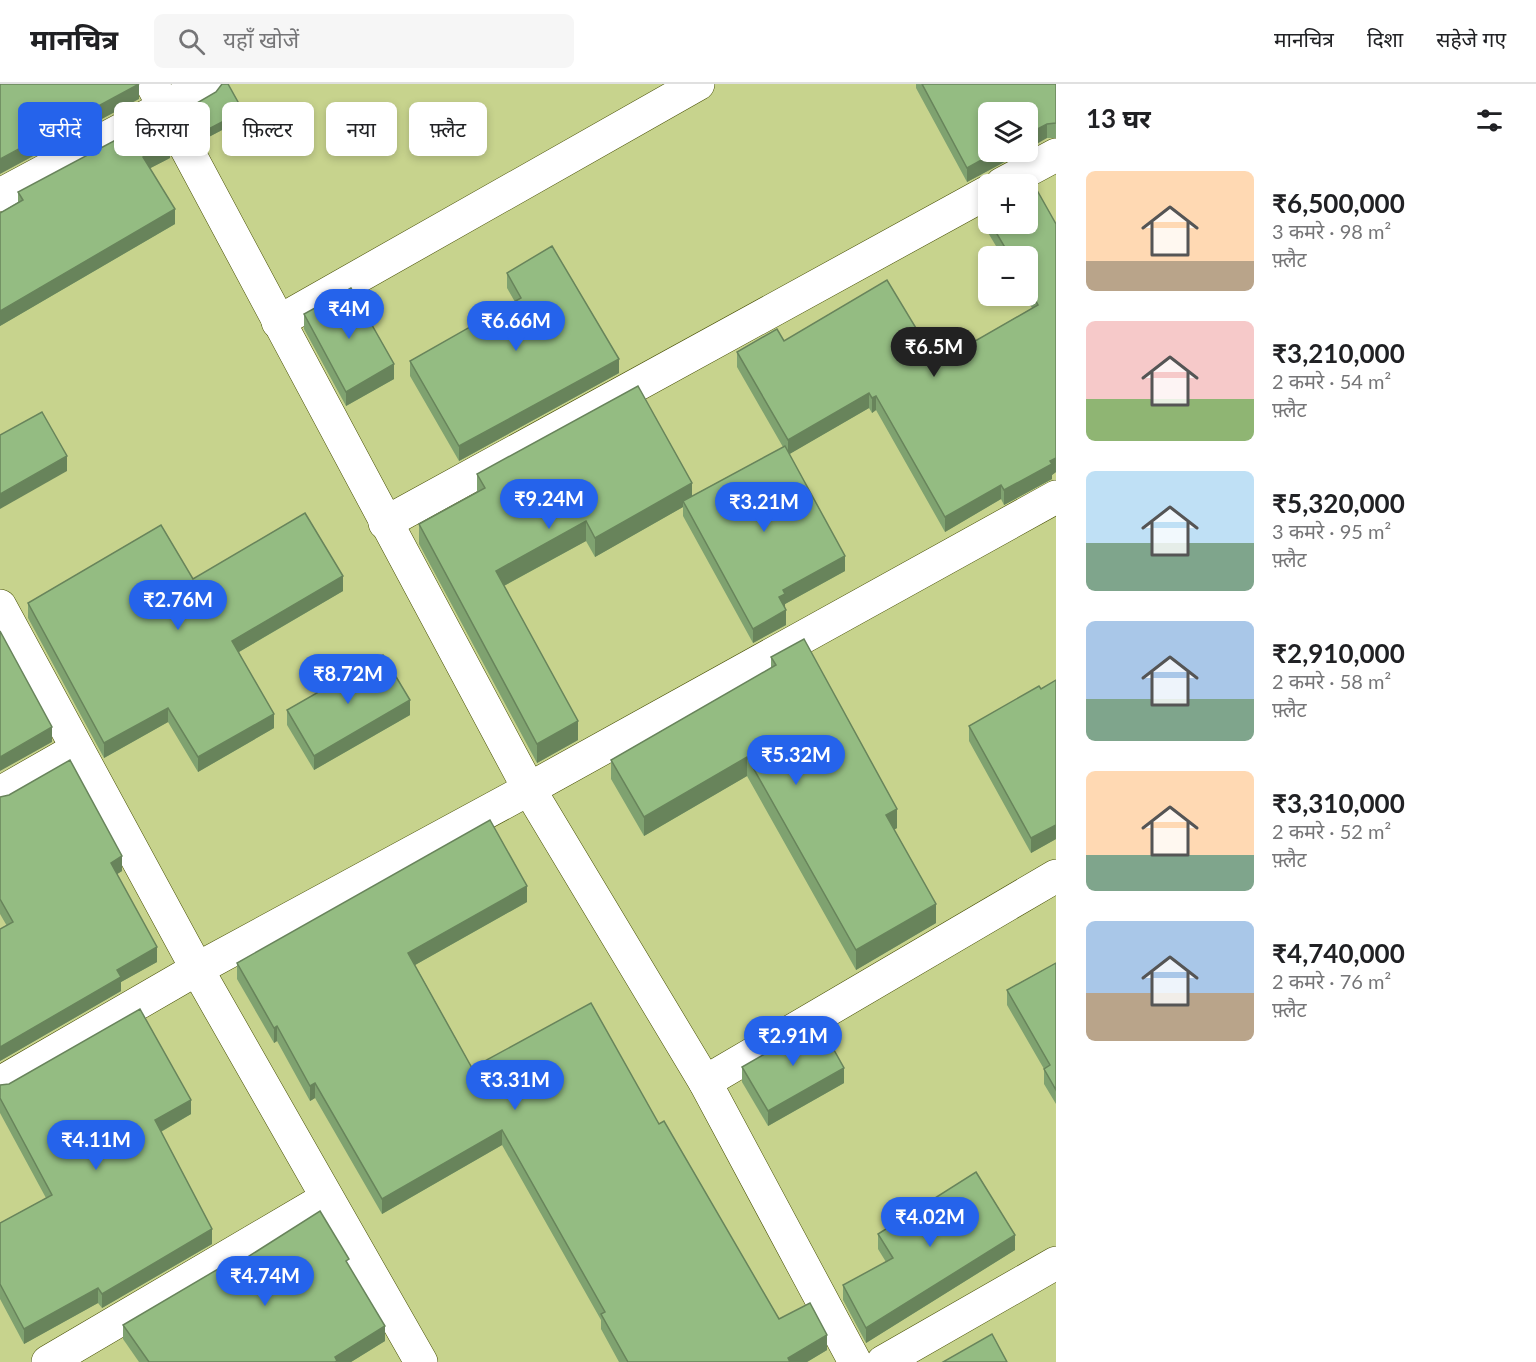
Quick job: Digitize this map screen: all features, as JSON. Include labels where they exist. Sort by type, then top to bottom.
[{"type":"street","points":[[0,195],[158,96],[207,84]]},
{"type":"street","points":[[278,322],[698,84]]},
{"type":"street","points":[[158,96],[529,789],[705,1082],[855,1362]]},
{"type":"street","points":[[1021,174],[1056,155]]},
{"type":"street","points":[[385,523],[978,197]]},
{"type":"street","points":[[0,1083],[197,969],[529,789],[1056,497]]},
{"type":"street","points":[[0,606],[197,969],[418,1361]]},
{"type":"street","points":[[0,793],[77,749]]},
{"type":"street","points":[[705,1082],[1056,876]]},
{"type":"street","points":[[48,1362],[327,1198]]},
{"type":"street","points":[[883,1362],[1056,1263]]},
{"type":"building","points":[[0,84],[139,84],[102,104],[102,102],[18,102],[18,149],[0,159]]},
{"type":"building","points":[[222,84],[228,84],[238,102],[222,102],[222,122],[210,128],[210,102],[199,102],[216,92]]},
{"type":"building","points":[[922,84],[1056,84],[1056,123],[1038,129],[1038,102],[978,102],[978,162],[967,168]]},
{"type":"building","points":[[114,141],[114,156],[145,156],[143,157],[175,209],[0,311],[0,213],[23,200],[18,192],[86,156],[102,156],[102,147]]},
{"type":"building","points":[[1038,192],[1056,224],[1056,458],[1050,461],[1052,464],[1004,490],[1001,485],[945,517],[876,396],[872,398],[869,393],[788,440],[737,352],[777,329],[784,341],[887,280],[937,363],[1038,306],[1038,246],[1004,246],[997,234],[1038,234]]},
{"type":"building","points":[[552,246],[619,359],[459,446],[410,361],[521,298],[507,273]]},
{"type":"building","points":[[351,288],[394,364],[346,392],[304,314]]},
{"type":"building","points":[[638,386],[692,483],[595,538],[586,521],[496,571],[578,721],[537,744],[419,524],[485,488],[477,474]]},
{"type":"building","points":[[42,412],[67,456],[0,494],[0,435]]},
{"type":"building","points":[[785,446],[845,556],[783,590],[785,594],[779,597],[786,610],[753,629],[683,501]]},
{"type":"building","points":[[305,513],[343,576],[232,641],[274,714],[198,757],[168,708],[104,743],[28,603],[161,525],[193,579]]},
{"type":"building","points":[[0,631],[52,727],[0,757]]},
{"type":"building","points":[[804,639],[897,809],[886,815],[936,904],[856,950],[747,757],[644,817],[611,760],[776,665],[771,657]]},
{"type":"building","points":[[383,655],[410,700],[314,756],[287,710]]},
{"type":"building","points":[[1056,680],[1056,825],[1031,838],[969,726],[1039,686],[1041,689]]},
{"type":"building","points":[[70,760],[122,856],[111,863],[157,947],[117,970],[121,977],[0,1047],[0,929],[13,922],[0,899],[0,797],[9,795]]},
{"type":"building","points":[[490,820],[527,886],[408,953],[472,1068],[591,1003],[659,1124],[664,1121],[779,1319],[810,1303],[827,1335],[788,1358],[790,1362],[628,1362],[601,1314],[605,1312],[502,1130],[382,1199],[315,1083],[310,1086],[277,1026],[274,1028],[237,963]]},
{"type":"building","points":[[1056,963],[1056,1090],[1044,1069],[1050,1065],[1007,990]]},
{"type":"building","points":[[140,1009],[191,1100],[155,1120],[212,1229],[102,1294],[98,1288],[24,1329],[0,1284],[0,1223],[52,1195],[0,1098],[0,1085],[9,1084]]},
{"type":"building","points":[[819,1023],[844,1068],[768,1111],[742,1067]]},
{"type":"building","points":[[976,1172],[1015,1235],[866,1328],[843,1285],[893,1258],[878,1234]]},
{"type":"building","points":[[320,1211],[349,1259],[346,1261],[385,1326],[335,1357],[337,1361],[335,1362],[149,1362],[123,1325],[230,1262],[232,1267]]},
{"type":"building","points":[[992,1334],[1007,1362],[943,1362]]}]
